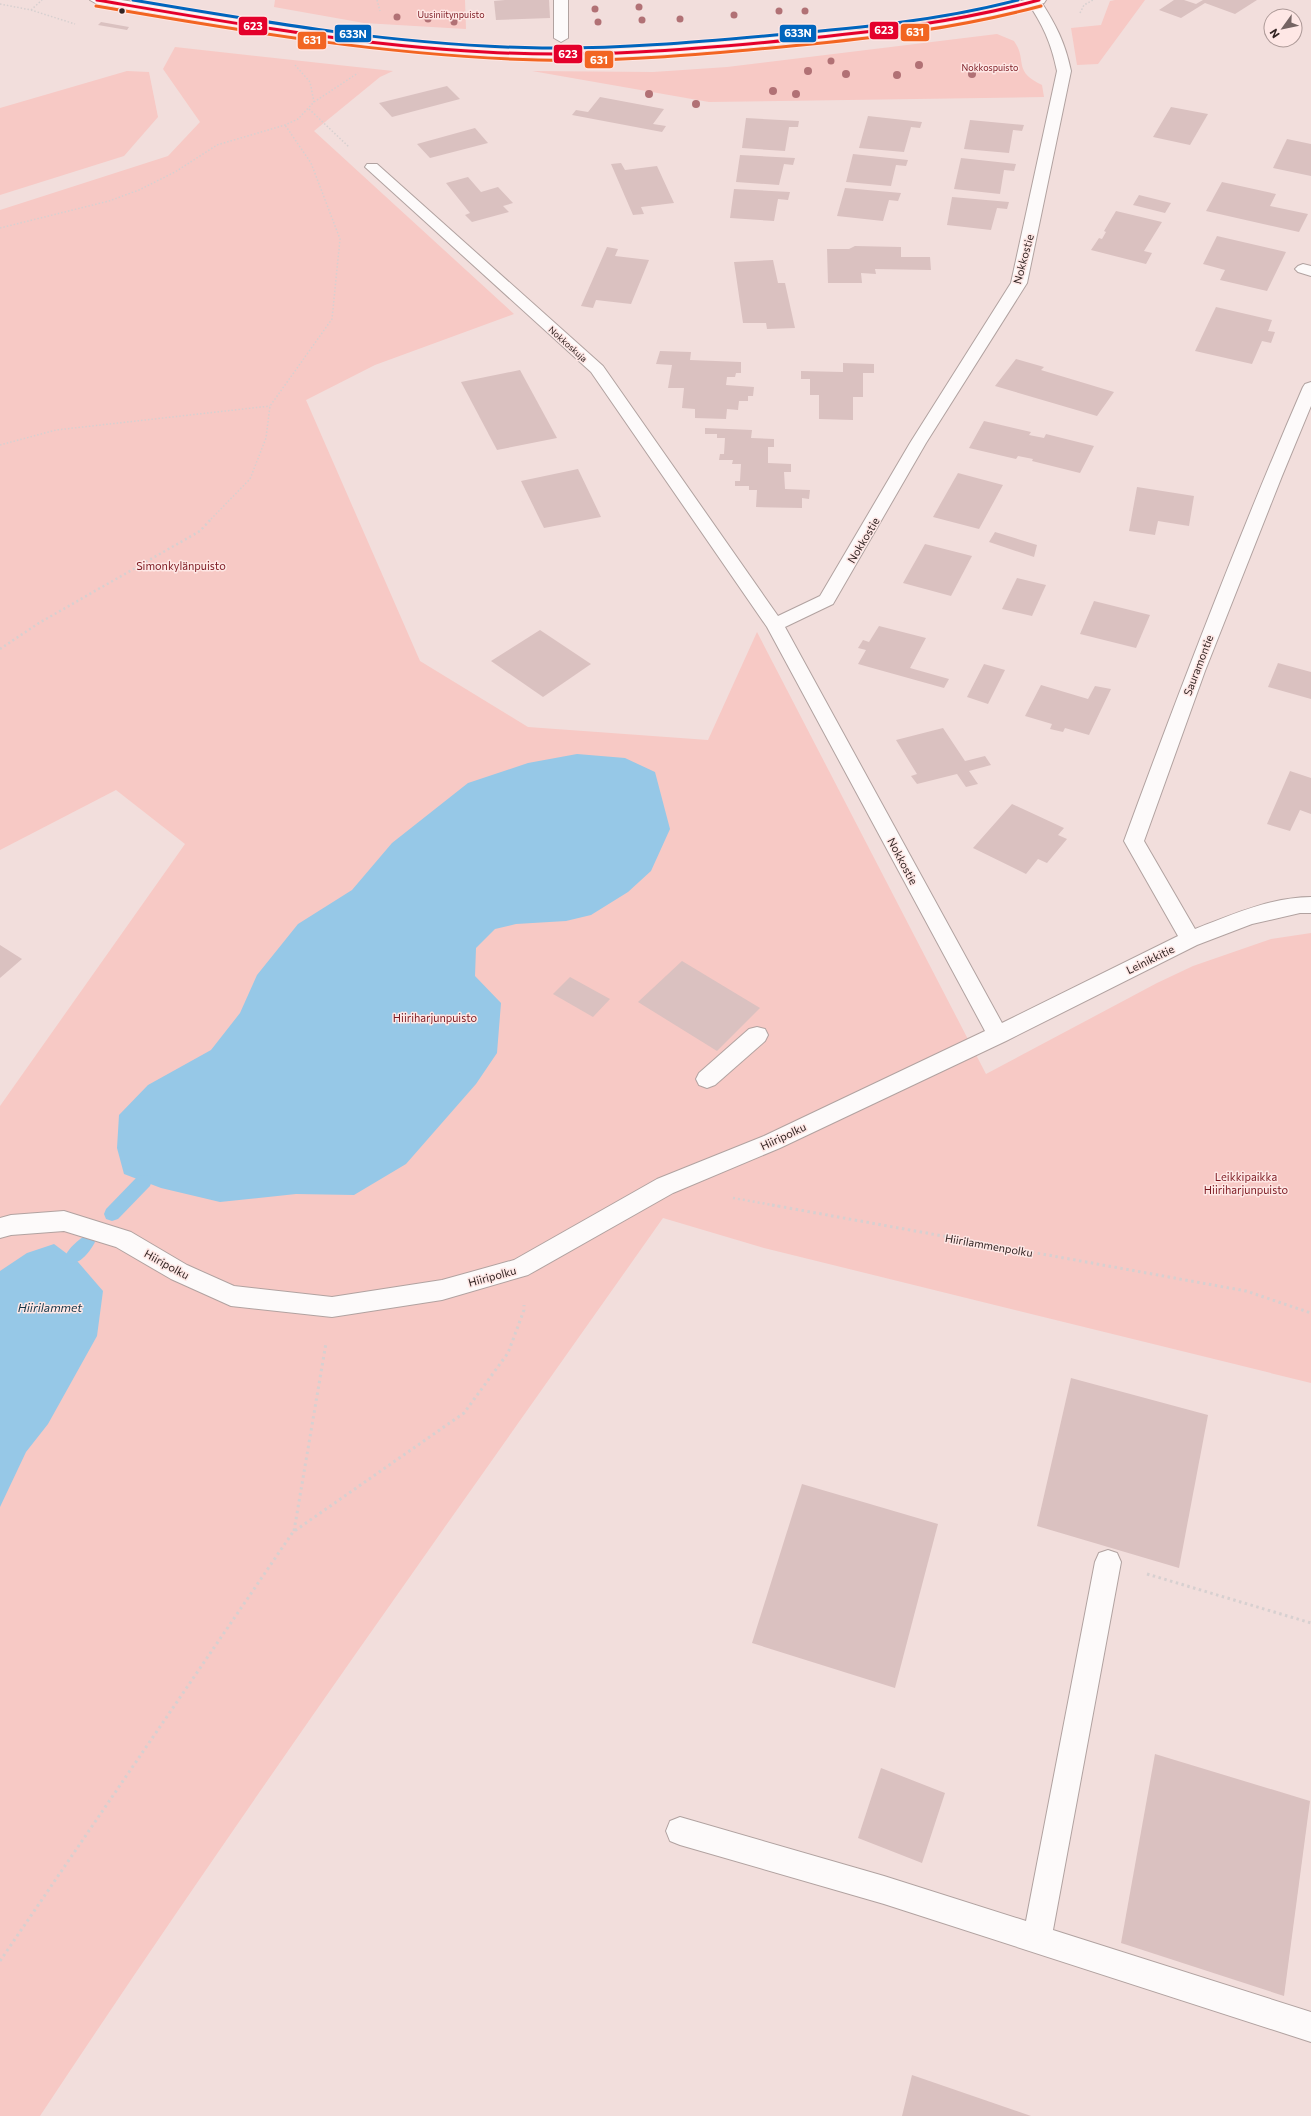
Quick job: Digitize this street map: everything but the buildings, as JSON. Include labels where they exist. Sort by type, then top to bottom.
[{"type":"street","points":[[98,0],[390,45],[507,53],[663,50],[921,27],[985,15],[1035,1]]},
{"type":"street","points":[[561,0],[562,38]]},
{"type":"street","name":"Nokkostie","points":[[998,1035],[775,625],[827,600],[918,444],[1019,282],[1064,71],[1059,47],[1050,25],[1035,1]]},
{"type":"street","name":"Nokkoskuja","points":[[372,168],[597,370],[775,625]]},
{"type":"street","name":"Sauramontie","points":[[1190,939],[1134,841],[1196,671],[1273,476],[1311,387]]},
{"type":"street","name":"Leinikkitie","points":[[998,1035],[1190,939],[1248,917],[1300,905],[1311,905]]},
{"type":"street","points":[[707,1079],[757,1035]]},
{"type":"street","name":"Hiiripolku","points":[[0,1228],[64,1220],[122,1238],[179,1272],[231,1296],[332,1307],[442,1290],[520,1268],[666,1186],[772,1142],[998,1035]]},
{"type":"street","points":[[1037,1939],[1108,1562]]},
{"type":"street","points":[[680,1831],[884,1890],[1311,2027]]},
{"type":"path","points":[[31,10],[42,0]]},
{"type":"path","points":[[294,64],[310,82],[314,102]]},
{"type":"path","points":[[0,228],[122,197],[175,172],[217,145],[285,125],[298,118],[309,109],[314,102],[362,70]]},
{"type":"path","points":[[309,109],[372,168]]},
{"type":"path","points":[[0,649],[39,623],[200,531],[250,479],[266,438],[270,406],[332,319],[340,239],[311,163],[285,125]]},
{"type":"path","points":[[0,445],[56,430],[270,406]]},
{"type":"path","name":"Hiirilammenpolku","points":[[728,1198],[1246,1291],[1311,1313]]},
{"type":"path","points":[[0,1961],[294,1532],[464,1413],[508,1353],[524,1310],[520,1268]]},
{"type":"path","points":[[294,1532],[332,1307]]},
{"type":"path","points":[[1108,1562],[1311,1623]]},
{"type":"green space","name":"Uusiniitynpuisto","points":[[275,0],[465,0],[466,29],[364,23],[274,7]]},
{"type":"green space","points":[[1145,0],[1098,64],[1077,65],[1071,28],[1101,25],[1110,1]]},
{"type":"green space","name":"Nokkospuisto","points":[[997,34],[1014,41],[1018,48],[1024,70],[1033,80],[1042,85],[1044,97],[709,102],[532,71],[653,72],[727,67]]},
{"type":"green space","name":"Hiiriharjunpuisto","points":[[175,47],[393,71],[380,77],[314,131],[514,314],[375,365],[306,400],[420,661],[528,727],[708,740],[757,632],[986,1074],[1157,983],[1193,966],[1271,939],[1311,933],[1311,1383],[764,1248],[663,1218],[270,1777],[40,2116],[0,2116],[0,1106],[185,844],[116,790],[0,850],[0,210],[168,156],[200,122],[163,69]]},
{"type":"green space","points":[[127,71],[149,72],[158,117],[124,156],[0,195],[0,108]]},
{"type":"water","points":[[577,754],[625,758],[655,772],[670,829],[651,871],[628,892],[591,915],[566,921],[516,924],[495,929],[476,948],[475,976],[501,1003],[497,1053],[476,1084],[406,1164],[354,1195],[296,1194],[220,1202],[161,1188],[124,1174],[117,1148],[119,1115],[148,1085],[211,1050],[240,1013],[257,975],[298,924],[352,890],[392,843],[468,783],[528,763]]},
{"type":"water","name":"Hiirilammet","points":[[54,1244],[78,1262],[103,1291],[97,1336],[48,1424],[26,1452],[0,1507],[0,1271],[27,1253]]},
{"type":"waterway","points":[[112,1214],[144,1181]]},
{"type":"waterway","points":[[72,1258],[87,1242]]},
{"type":"transit line","name":"623","points":[[97,0],[263,28],[374,43],[486,52],[542,54],[635,52],[822,37],[946,22],[1008,9],[1039,0]]},
{"type":"transit line","name":"633N","points":[[133,0],[286,25],[388,38],[439,43],[542,48],[667,44],[849,29],[934,18],[1018,0]]},
{"type":"transit line","name":"631","points":[[96,6],[261,33],[371,48],[482,58],[538,60],[633,59],[823,43],[947,28],[1009,15],[1041,6]]},
{"type":"park label","name":"Simonkylänpuisto","points":[[181,565]]},
{"type":"park label","name":"Leikkipaikka Hiiriharjunpuisto","points":[[1246,1182]]}]
